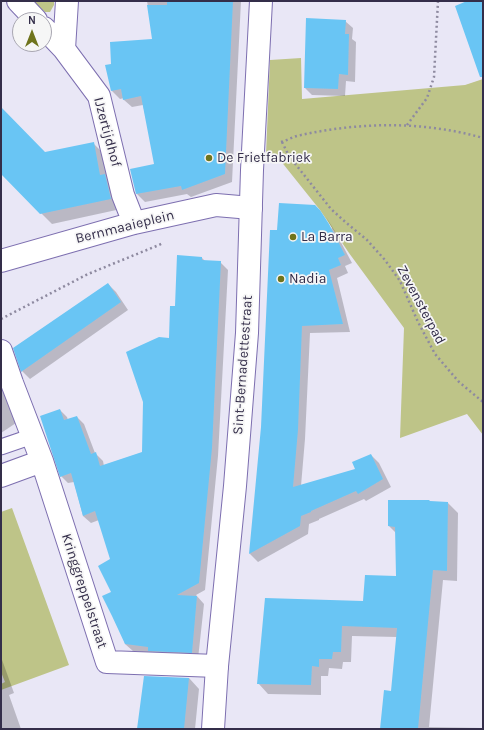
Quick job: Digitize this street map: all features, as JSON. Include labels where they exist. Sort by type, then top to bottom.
[{"type":"street","points":[[18,1],[28,12]]},
{"type":"street","points":[[64,49],[67,1]]},
{"type":"street","name":"Sint-Bernadettestraat","points":[[212,729],[247,333],[251,208],[261,1]]},
{"type":"street","name":"IJzertijdhof","points":[[52,36],[64,49],[99,96],[123,195],[134,223]]},
{"type":"street","name":"Bernmaaieplein","points":[[1,261],[134,223],[216,205],[251,208]]},
{"type":"street","name":"Kringgreppelstraat","points":[[1,351],[42,461],[107,662],[217,666]]},
{"type":"street","points":[[1,476],[42,461]]},
{"type":"lane","points":[[1,447],[33,436]]},
{"type":"path","points":[[407,125],[427,98],[434,77],[438,1]]},
{"type":"path","points":[[407,125],[457,131],[483,138]]},
{"type":"path","name":"Zevensterpad","points":[[407,125],[349,127],[299,135],[282,142],[289,156],[331,209],[367,240],[385,260],[400,281],[418,322],[435,354],[459,382],[483,402]]},
{"type":"path","points":[[1,319],[88,274],[159,246],[166,241]]},
{"type":"green space","points":[[32,1],[54,1],[54,5],[50,12],[45,12]]},
{"type":"green space","points":[[301,58],[302,99],[465,85],[483,79],[483,435],[467,414],[400,438],[404,328],[349,253],[320,210],[280,160],[266,154],[270,60]]},
{"type":"green space","points":[[12,508],[69,665],[1,690],[1,684],[5,682],[1,672],[1,512]]},
{"type":"building","points":[[167,1],[233,1],[225,174],[182,190],[181,186],[136,194],[130,169],[154,164],[141,96],[123,100],[121,89],[111,91],[105,65],[111,64],[110,42],[152,39],[147,5],[167,5]]},
{"type":"building","points":[[467,1],[483,1],[483,77],[480,77],[455,6]]},
{"type":"building","points":[[306,18],[346,20],[345,34],[349,34],[348,75],[339,74],[338,89],[304,88]]},
{"type":"building","points":[[1,107],[45,152],[94,142],[100,175],[105,174],[111,199],[40,214],[1,174]]},
{"type":"building","points":[[279,203],[315,205],[329,224],[345,255],[338,258],[341,265],[329,270],[343,324],[302,326],[298,430],[293,487],[355,469],[352,462],[371,454],[383,479],[358,494],[356,491],[301,516],[300,526],[249,554],[261,427],[270,230],[277,230]]},
{"type":"building","points":[[177,255],[202,257],[202,260],[221,261],[212,448],[199,583],[177,595],[197,596],[192,653],[148,651],[148,647],[125,644],[102,596],[111,592],[98,566],[110,559],[95,511],[83,516],[71,473],[60,477],[40,416],[60,409],[64,420],[77,416],[91,454],[96,452],[100,466],[142,452],[143,402],[126,352],[159,337],[169,338],[170,306],[175,306]]},
{"type":"building","points":[[108,283],[121,302],[21,372],[13,348]]},
{"type":"building","points":[[388,500],[429,500],[448,502],[447,571],[433,570],[418,729],[380,729],[384,690],[391,691],[397,628],[342,626],[341,652],[333,652],[332,659],[319,659],[319,667],[312,666],[311,685],[257,684],[265,598],[363,601],[365,575],[396,576],[395,527],[388,526]]},
{"type":"building","points":[[144,676],[189,678],[184,729],[137,729]]},
{"type":"place","name":"De Frietfabriek","points":[[209,158]]},
{"type":"place","name":"La Barra","points":[[293,237]]},
{"type":"place","name":"Nadia","points":[[281,279]]}]
